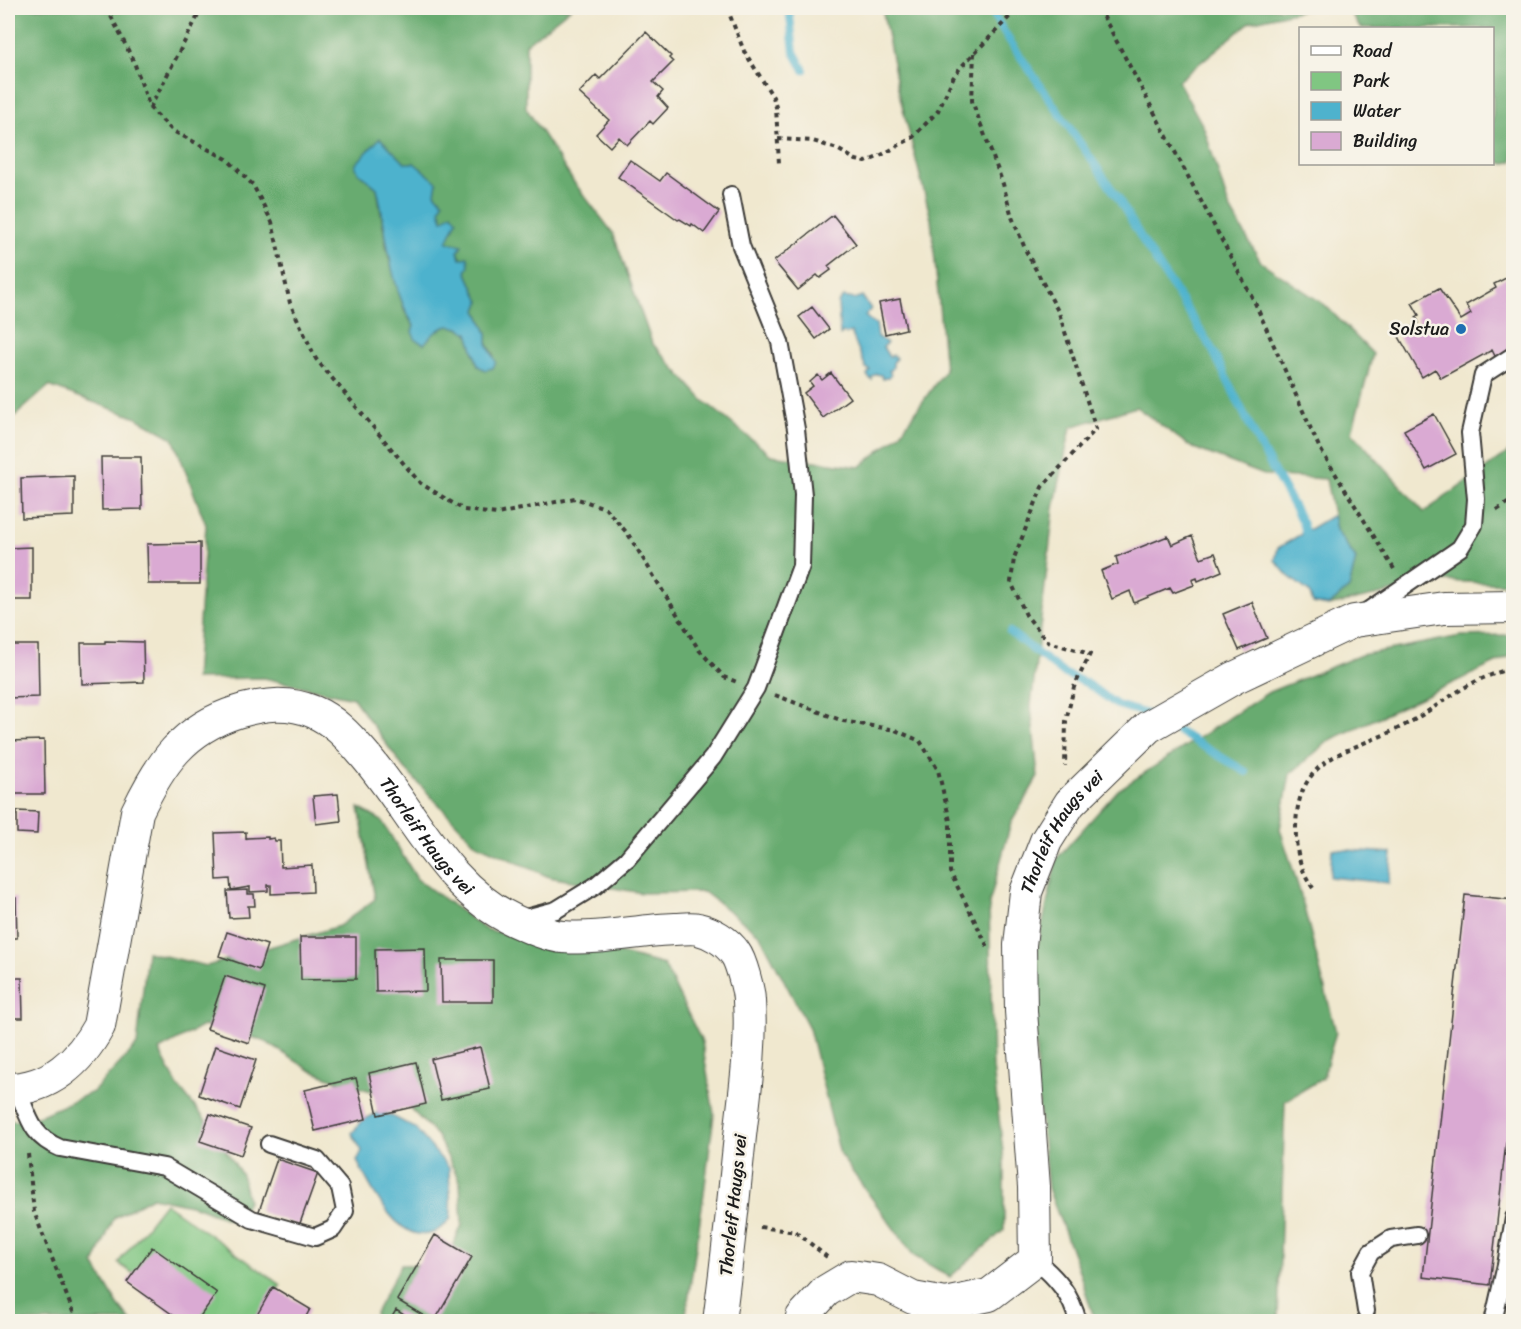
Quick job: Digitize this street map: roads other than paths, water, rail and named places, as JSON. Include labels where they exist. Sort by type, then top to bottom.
[{"type":"street","name":"Thorleif Haugs vei","points":[[1035,1260],[1034,1187],[1021,1011],[1020,945],[1026,892],[1046,841],[1070,803],[1148,727],[1234,678],[1354,621],[1444,608],[1514,607]]},
{"type":"street","name":"Thorleif Haugs vei","points":[[12,1089],[38,1084],[58,1074],[88,1045],[99,1026],[137,812],[151,784],[171,753],[194,733],[220,717],[251,708],[277,704],[298,707],[316,713],[348,736],[372,764],[440,858],[476,897],[514,921],[559,938],[596,937],[660,929],[697,929],[722,939],[736,954],[749,998],[749,1048],[719,1322]]},
{"type":"street","points":[[801,1322],[802,1317],[826,1291],[851,1276],[878,1280],[913,1298],[946,1304],[989,1295],[1035,1260]]},
{"type":"lane","points":[[514,921],[556,910],[595,886],[627,859],[713,757],[756,688],[801,566],[803,495],[796,429],[780,342],[741,246],[731,195]]},
{"type":"lane","points":[[1354,621],[1460,548],[1474,525],[1476,499],[1470,433],[1480,387],[1483,375],[1514,355]]},
{"type":"lane","points":[[12,1089],[32,1127],[47,1143],[60,1148],[164,1167],[252,1219],[315,1237],[333,1229],[345,1211],[340,1187],[317,1160],[269,1144]]},
{"type":"lane","points":[[1493,1322],[1514,1218]]},
{"type":"lane","points":[[1366,1311],[1360,1272],[1371,1252],[1391,1239],[1417,1235]]},
{"type":"lane","points":[[1035,1260],[1066,1290],[1078,1322]]},
{"type":"water","points":[[380,138],[405,163],[414,163],[437,182],[435,193],[443,202],[440,209],[443,220],[452,213],[457,220],[447,242],[462,245],[458,251],[460,259],[468,257],[469,267],[466,271],[480,302],[477,310],[487,333],[487,343],[496,362],[493,368],[485,370],[478,366],[468,333],[461,329],[444,327],[434,333],[424,344],[416,340],[412,332],[414,326],[405,310],[394,276],[377,188],[358,172],[355,165]]},
{"type":"water","points":[[862,296],[871,309],[865,316],[876,324],[878,337],[887,343],[883,347],[889,357],[893,355],[896,358],[893,367],[889,370],[891,375],[883,379],[881,375],[876,374],[872,380],[869,378],[867,375],[870,370],[866,368],[851,332],[846,334],[843,332],[840,335],[838,303],[843,297],[855,299]]},
{"type":"water","points":[[1333,515],[1336,530],[1356,559],[1349,588],[1328,606],[1313,603],[1309,592],[1287,575],[1275,560],[1278,548]]},
{"type":"water","points":[[1332,849],[1392,853],[1389,883],[1330,877]]},
{"type":"water","points":[[377,1113],[390,1115],[415,1128],[449,1168],[451,1218],[436,1231],[421,1235],[407,1230],[395,1220],[383,1206],[357,1161],[362,1151],[352,1133],[363,1120]]},
{"type":"waterway","points":[[789,8],[794,52],[804,70]]},
{"type":"waterway","points":[[991,8],[1009,40],[1118,198],[1211,347],[1260,446],[1302,522],[1305,532]]},
{"type":"waterway","points":[[1010,632],[1063,673],[1086,683],[1117,705],[1151,715]]},
{"type":"waterway","points":[[1176,730],[1246,772]]},
{"type":"place","name":"Solstua","points":[[1461,329]]}]
